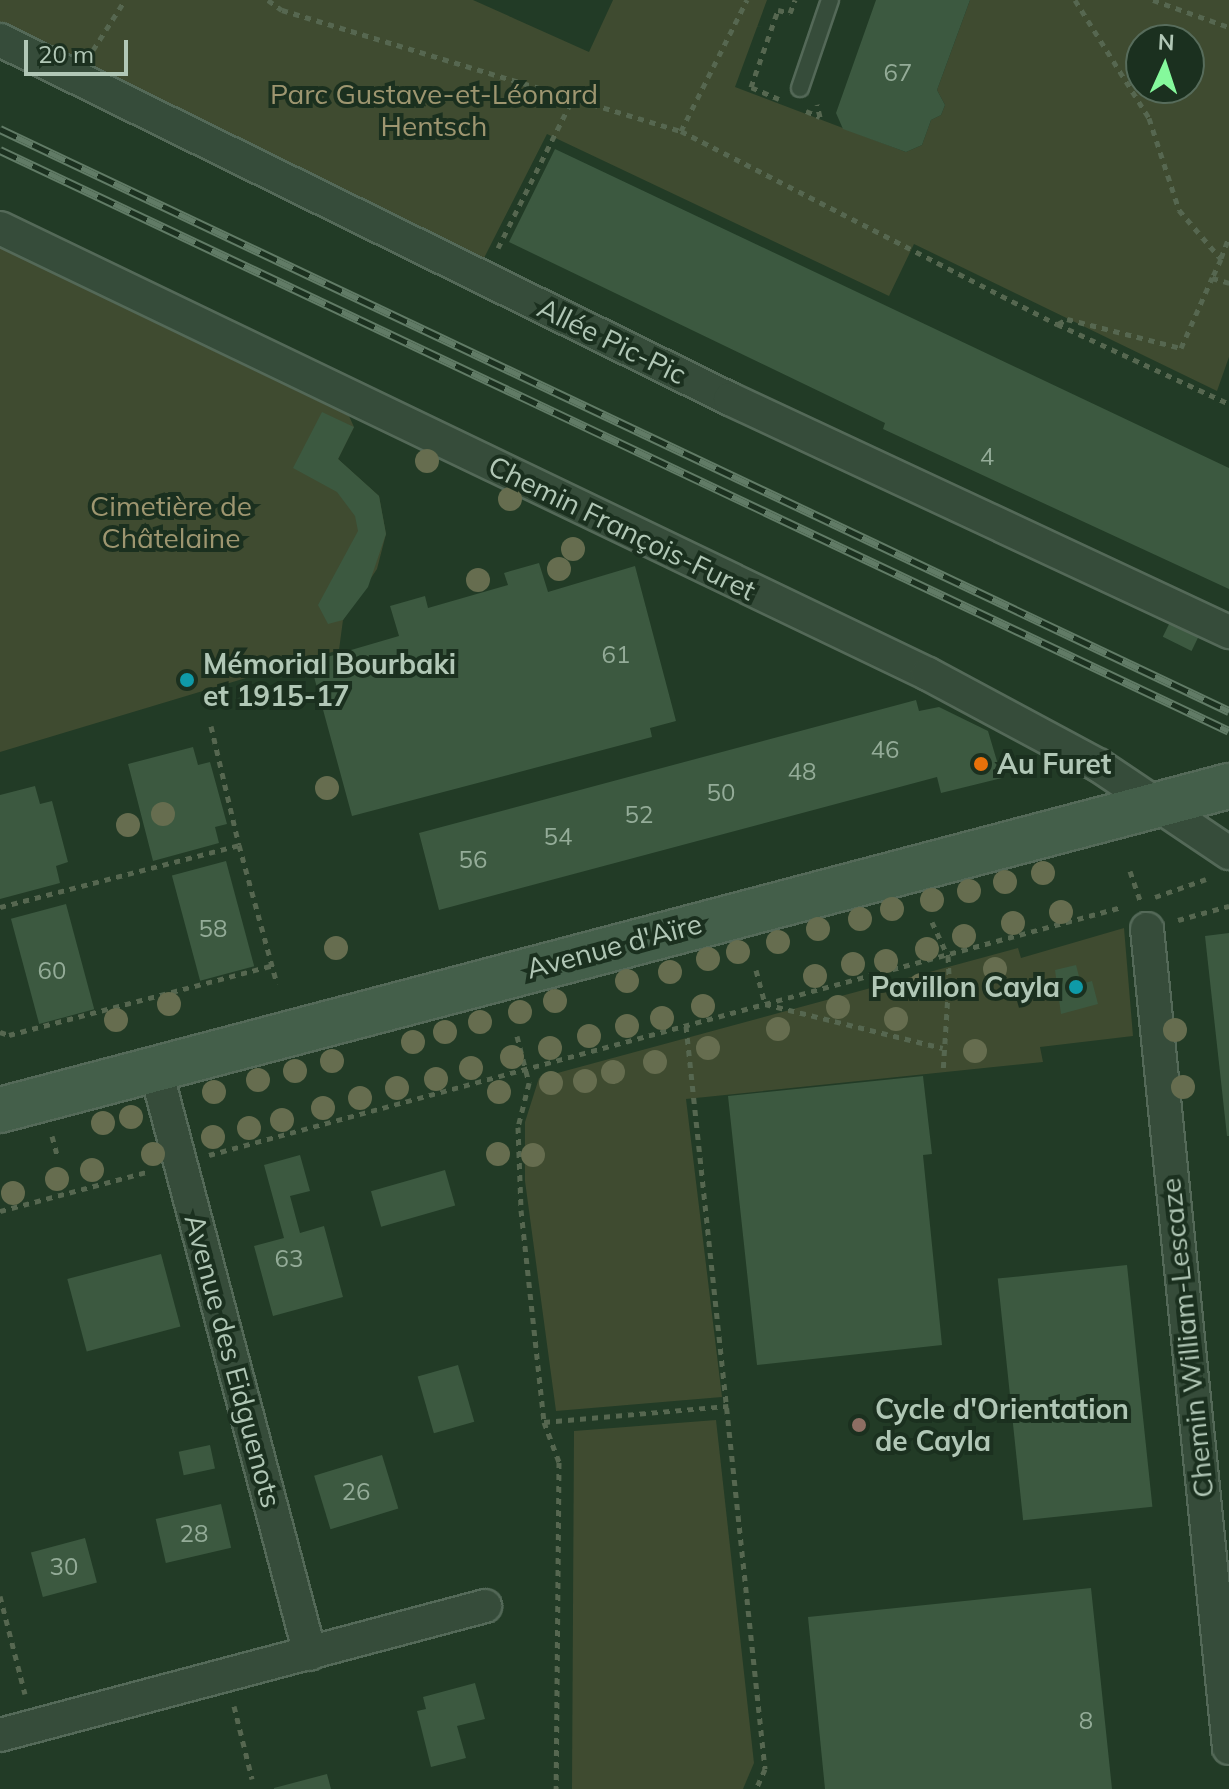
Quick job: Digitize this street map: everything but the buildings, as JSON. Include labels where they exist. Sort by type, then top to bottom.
[{"type":"main road","name":"Avenue d'Aïre","points":[[1,1108],[1229,786]]},
{"type":"street","name":"Allée Pic-Pic","points":[[0,40],[483,279],[1229,632]]},
{"type":"street","name":"Chemin François-Furet","points":[[0,228],[928,674],[1160,803],[1222,864]]},
{"type":"street","name":"Chemin William-Lescaze","points":[[1147,929],[1229,1748]]},
{"type":"street","name":"Avenue des Eidguenots","points":[[155,1067],[310,1654]]},
{"type":"street","points":[[0,1735],[485,1606]]},
{"type":"lane","points":[[800,88],[830,0]]},
{"type":"path","points":[[76,76],[125,0]]},
{"type":"path","points":[[268,0],[282,10],[681,131],[1057,324],[1229,404]]},
{"type":"path","points":[[681,131],[747,0]]},
{"type":"path","points":[[1075,0],[1149,118],[1179,210],[1221,259]]},
{"type":"path","points":[[1153,0],[1229,27]]},
{"type":"path","points":[[483,279],[573,98]]},
{"type":"path","points":[[1057,324],[1067,319],[1181,348],[1229,237]]},
{"type":"path","points":[[1212,278],[1229,283]]},
{"type":"path","points":[[211,726],[277,984]]},
{"type":"path","points":[[0,907],[239,845]]},
{"type":"path","points":[[0,1211],[948,956],[1222,864]]},
{"type":"path","points":[[1147,929],[1229,906]]},
{"type":"path","points":[[932,922],[948,956],[943,1073]]},
{"type":"path","points":[[0,1032],[9,1035],[271,966]]},
{"type":"path","points":[[756,970],[765,1004]]},
{"type":"path","points":[[765,1004],[943,1048]]},
{"type":"path","points":[[686,1026],[765,1769],[756,1789]]},
{"type":"path","points":[[517,1036],[527,1069],[518,1127],[521,1210],[544,1422],[559,1462],[556,1789]]},
{"type":"path","points":[[52,1136],[58,1158]]},
{"type":"path","points":[[544,1422],[728,1406]]},
{"type":"path","points":[[0,1596],[34,1726]]},
{"type":"path","points":[[226,1676],[252,1779]]},
{"type":"green space","name":"Parc Gustave-et-Léonard Hentsch","points":[[0,0],[473,0],[589,52],[613,0],[767,0],[735,87],[906,152],[922,145],[931,120],[941,115],[945,105],[937,90],[970,0],[1229,0],[1229,357],[1217,391],[914,244],[889,296],[547,134],[483,260],[0,25]]},
{"type":"green space","name":"Cimetière de Châtelaine","points":[[0,248],[349,416],[354,427],[338,459],[379,496],[386,534],[377,569],[343,620],[339,650],[0,752]]},
{"type":"green space","points":[[1124,928],[1133,1036],[1040,1047],[1043,1062],[686,1099],[722,1397],[556,1411],[525,1181],[525,1122],[539,1078],[1018,948],[1021,958]]},
{"type":"green space","points":[[716,1420],[754,1763],[743,1789],[572,1789],[574,1431]]},
{"type":"railway","points":[[0,129],[1229,711]]},
{"type":"railway","points":[[0,150],[1229,731]]},
{"type":"place","name":"Mémorial Bourbaki et 1915-17","points":[[187,680]]},
{"type":"place","name":"Au Furet","points":[[981,764]]},
{"type":"place","name":"Pavillon Cayla","points":[[1076,987]]},
{"type":"place","name":"Cycle d'Orientation de Cayla","points":[[859,1425]]}]
